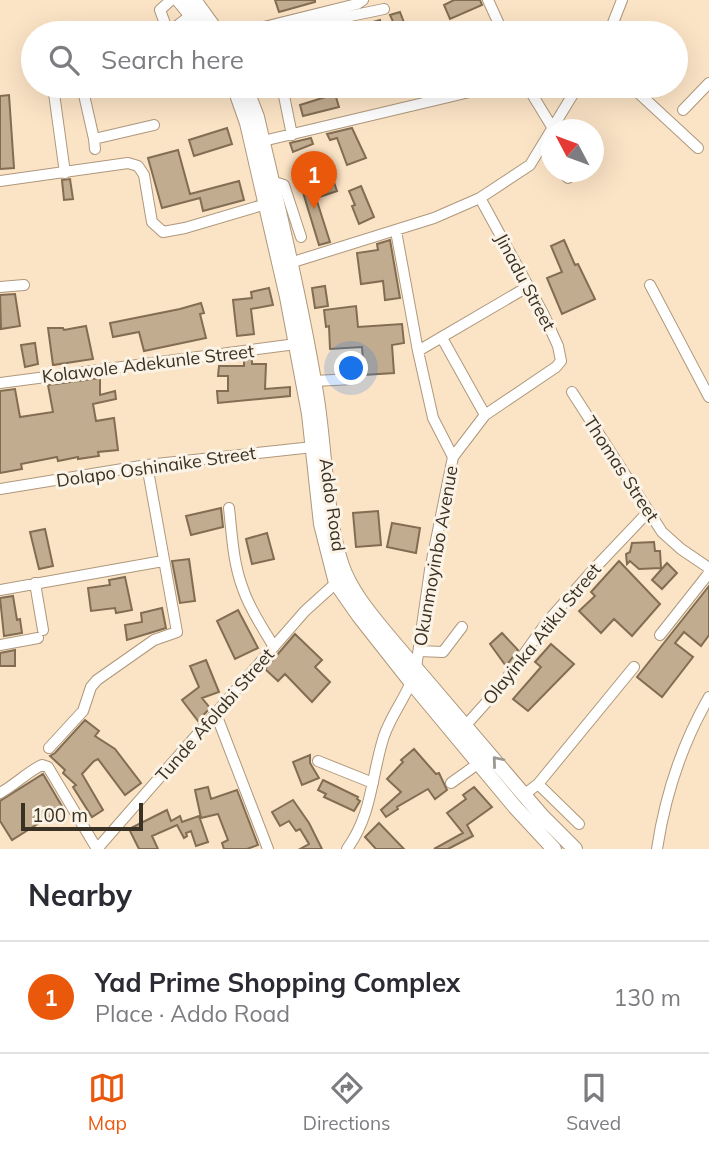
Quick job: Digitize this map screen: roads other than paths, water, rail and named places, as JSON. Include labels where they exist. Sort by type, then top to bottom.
[{"type":"main road","points":[[179,0],[193,7],[206,21]]},
{"type":"main road","name":"Addo Road","points":[[238,98],[290,263],[314,381],[337,547],[348,581],[366,609],[575,849]]},
{"type":"main road","name":"Addo Road","points":[[250,98],[257,117],[271,181],[270,202],[305,382],[321,524],[336,583],[411,682],[527,821],[554,849]]},
{"type":"street","points":[[164,21],[160,10],[171,0]]},
{"type":"street","points":[[288,21],[357,4],[363,0]]},
{"type":"street","points":[[488,0],[498,21]]},
{"type":"street","points":[[614,21],[622,0]]},
{"type":"street","points":[[180,21],[193,7]]},
{"type":"street","points":[[327,21],[384,9]]},
{"type":"street","points":[[683,110],[709,83]]},
{"type":"street","points":[[55,98],[65,173]]},
{"type":"street","points":[[85,98],[94,144],[154,125]]},
{"type":"street","points":[[284,98],[292,135]]},
{"type":"street","points":[[263,141],[445,98]]},
{"type":"street","points":[[534,98],[547,119]]},
{"type":"street","points":[[557,119],[570,98]]},
{"type":"street","points":[[644,98],[698,148]]},
{"type":"street","points":[[290,263],[396,230],[480,198],[524,169],[541,149]]},
{"type":"street","points":[[0,181],[128,163],[138,166],[144,175],[152,222],[163,232],[185,229],[270,202]]},
{"type":"street","points":[[271,181],[284,185],[301,237]]},
{"type":"street","name":"Jinadu Street","points":[[480,198],[529,286],[558,346],[561,361],[556,367]]},
{"type":"street","points":[[396,230],[433,418],[453,457]]},
{"type":"street","points":[[0,287],[24,285]]},
{"type":"street","points":[[650,285],[704,376],[709,397]]},
{"type":"street","points":[[418,351],[529,286]]},
{"type":"street","points":[[442,338],[485,415]]},
{"type":"street","name":"Kolawole Adekunle Street","points":[[0,383],[296,344]]},
{"type":"street","name":"Okunmoyinbo Avenue","points":[[416,668],[430,570],[453,457],[485,415],[556,367]]},
{"type":"street","points":[[314,381],[353,379]]},
{"type":"street","name":"Thomas Street","points":[[572,392],[662,532],[709,570]]},
{"type":"street","name":"Dolapo Oshinaike Street","points":[[0,489],[146,466],[313,447]]},
{"type":"street","points":[[49,748],[83,711],[91,687],[97,680],[154,640],[177,632],[146,466]]},
{"type":"street","points":[[229,508],[236,566],[242,586],[254,614],[274,647]]},
{"type":"street","name":"Olayinka Atiku Street","points":[[466,725],[501,686],[547,622],[648,512]]},
{"type":"street","points":[[0,590],[163,561]]},
{"type":"street","points":[[660,635],[709,570]]},
{"type":"street","points":[[0,645],[41,634],[35,583]]},
{"type":"street","name":"Tunde Afolabi Street","points":[[97,849],[305,611],[336,583]]},
{"type":"street","points":[[419,651],[443,652],[462,627]]},
{"type":"street","points":[[525,794],[538,784],[634,667]]},
{"type":"street","points":[[347,849],[365,818],[375,765],[391,716],[411,682]]},
{"type":"street","points":[[657,849],[662,814],[691,729],[709,697]]},
{"type":"street","points":[[216,714],[268,849]]},
{"type":"street","points":[[318,761],[373,783]]},
{"type":"street","points":[[451,783],[479,763]]},
{"type":"street","points":[[0,793],[38,767],[48,767],[97,849]]},
{"type":"street","points":[[538,784],[579,824]]},
{"type":"place","name":"Yad Prime Shopping Complex","points":[[314,209]]}]
